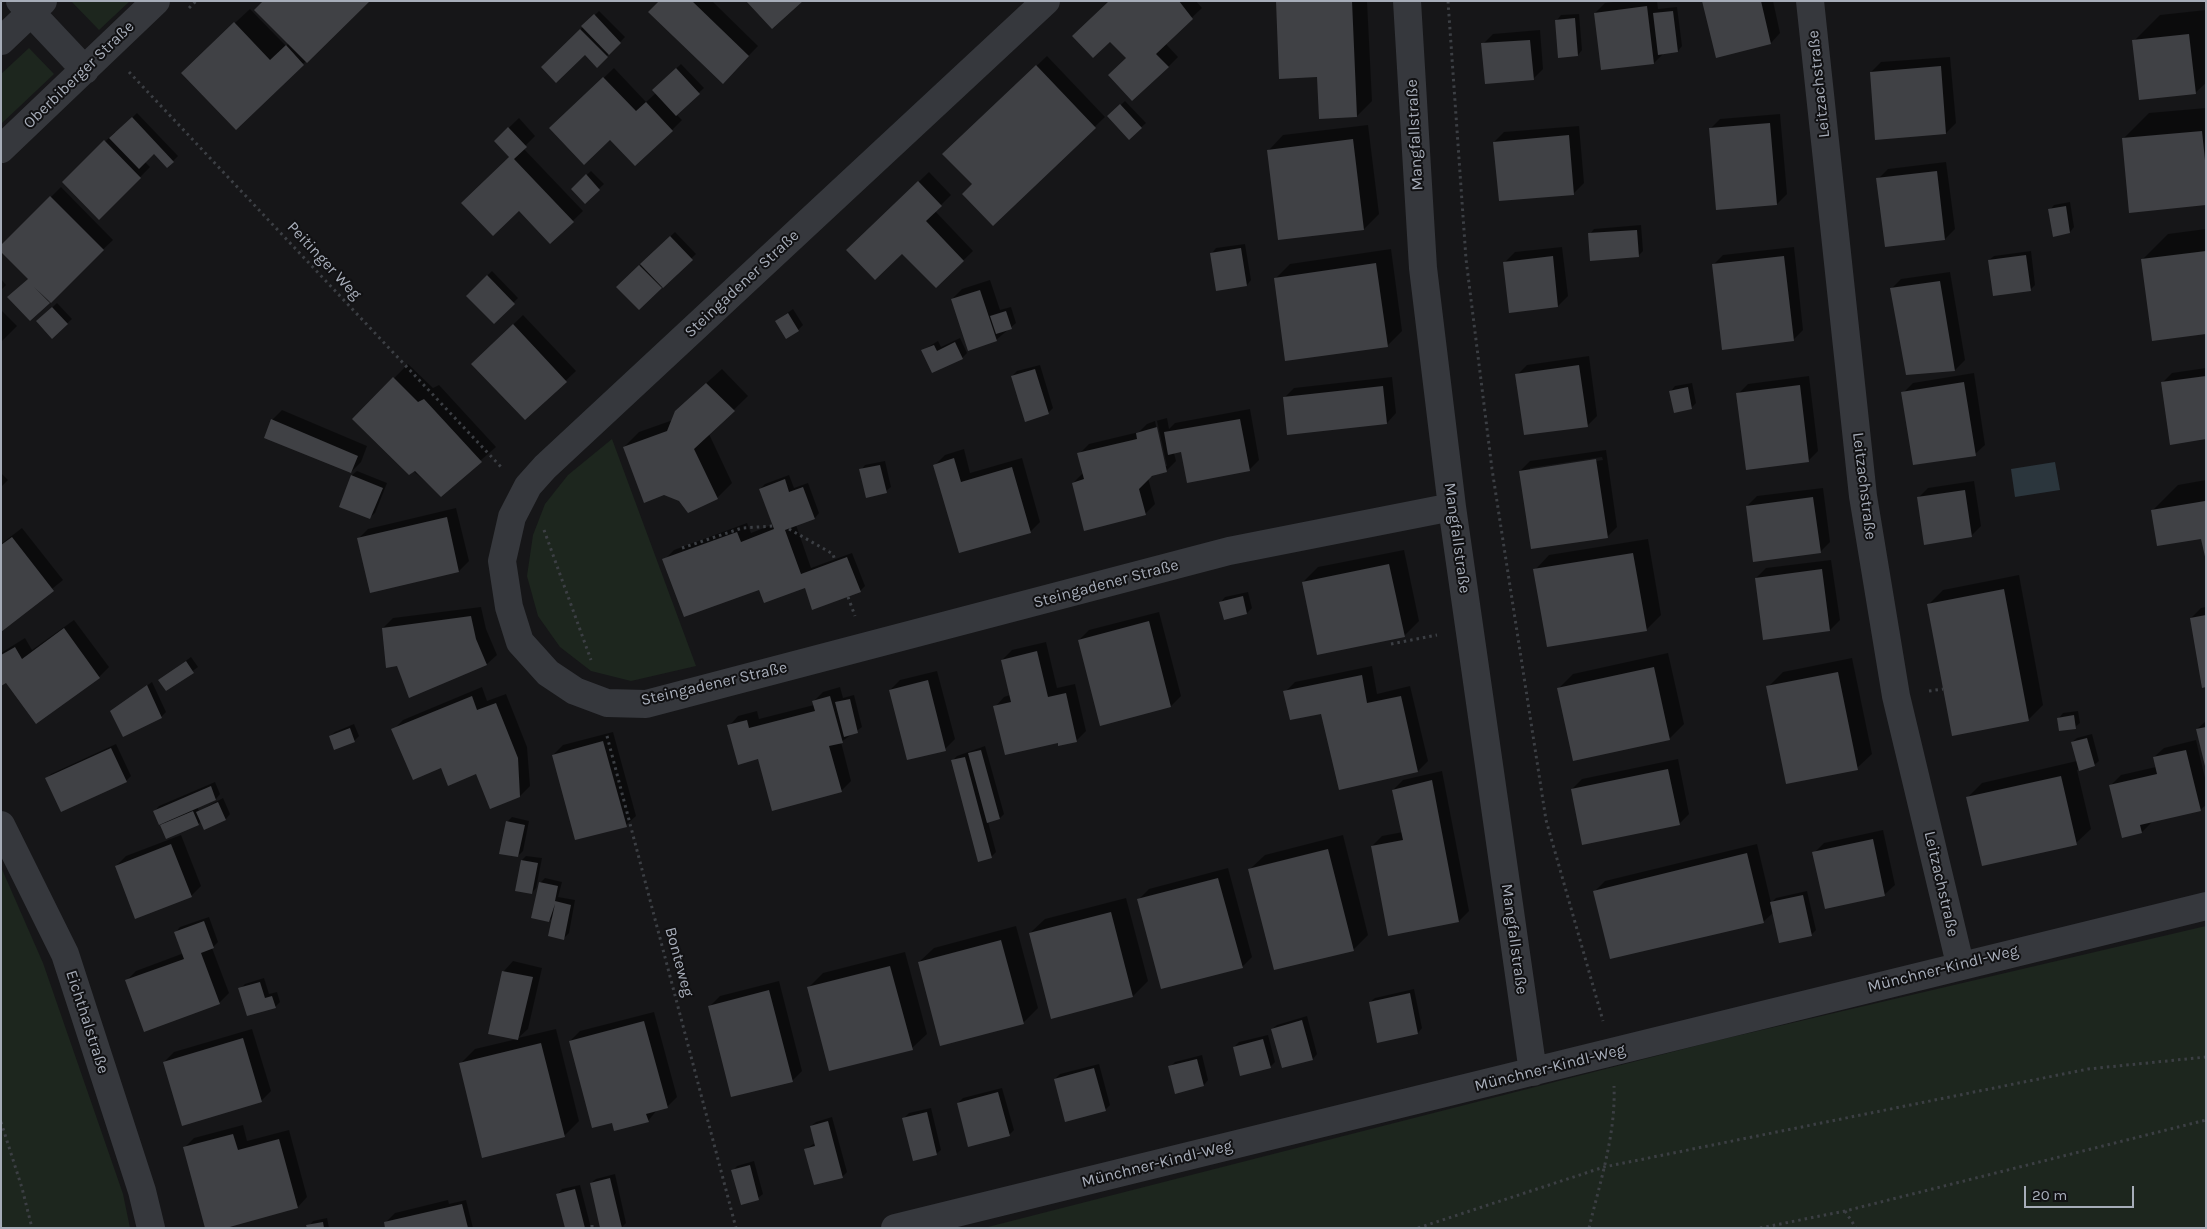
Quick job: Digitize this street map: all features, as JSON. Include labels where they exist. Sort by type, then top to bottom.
[{"type":"street","name":"Oberbiberger Straße","points":[[1,149],[156,1]]},
{"type":"street","name":"Steingadener Straße","points":[[1046,1],[545,467],[528,486],[512,517],[502,561],[508,607],[520,642],[548,672],[576,691],[607,703],[646,704],[1229,551],[1452,507]]},
{"type":"street","name":"Mangfallstraße","points":[[1407,1],[1423,268],[1452,507],[1533,1072]]},
{"type":"street","name":"Leitzachstraße","points":[[1810,1],[1863,496],[1896,696],[1960,964]]},
{"type":"street","points":[[1,41],[31,5],[85,70]]},
{"type":"street","name":"Eichthalstraße","points":[[1,824],[65,954],[142,1191],[151,1228]]},
{"type":"street","name":"Münchner-Kindl-Weg","points":[[895,1228],[1612,1053],[1960,964],[2206,906]]},
{"type":"path","points":[[1448,1],[1470,288],[1492,468],[1546,820],[1612,1053],[1615,1106],[1590,1228]]},
{"type":"path","name":"Peitinger Weg","points":[[107,48],[505,472],[528,486]]},
{"type":"path","points":[[528,486],[607,703]]},
{"type":"path","points":[[682,548],[742,528],[773,526]]},
{"type":"path","points":[[789,528],[833,554],[836,561]]},
{"type":"path","points":[[1391,644],[1470,629]]},
{"type":"path","name":"Bonteweg","points":[[607,703],[604,726],[736,1228]]},
{"type":"path","points":[[1418,1228],[1604,1167],[2088,1068],[2206,1057]]},
{"type":"path","points":[[1760,1228],[1845,1211],[2206,1120]]},
{"type":"path","points":[[1,1122],[22,1188],[32,1228]]},
{"type":"path","points":[[1845,1211],[1856,1228]]},
{"type":"shaded area","points":[[71,1],[130,1],[99,30]]},
{"type":"shaded area","points":[[29,48],[54,74],[1,124],[1,74]]},
{"type":"shaded area","points":[[612,439],[696,666],[631,681],[591,671],[560,647],[538,616],[527,576],[533,535],[545,504],[568,475]]},
{"type":"shaded area","points":[[2055,462],[2060,490],[2015,497],[2011,469]]},
{"type":"shaded area","points":[[1,867],[43,963],[123,1194],[130,1228],[1,1228]]},
{"type":"shaded area","points":[[2206,926],[2206,1228],[984,1228],[1715,1041]]},
{"type":"building","points":[[263,1],[370,1],[307,63],[254,10]]},
{"type":"building","points":[[659,1],[692,1],[749,56],[723,84],[648,12]]},
{"type":"building","points":[[746,1],[803,1],[772,29]]},
{"type":"building","points":[[1109,1],[1179,1],[1193,19],[1156,54],[1169,67],[1132,101],[1108,75],[1126,58],[1110,42],[1093,58],[1072,36]]},
{"type":"building","points":[[1276,1],[1352,1],[1357,117],[1319,119],[1317,77],[1279,79]]},
{"type":"building","points":[[1702,1],[1761,1],[1771,44],[1716,58]]},
{"type":"building","points":[[1647,6],[1654,64],[1601,70],[1594,13]]},
{"type":"building","points":[[1673,11],[1678,52],[1658,55],[1653,13]]},
{"type":"building","points":[[594,14],[621,43],[609,55],[581,26]]},
{"type":"building","points":[[1575,18],[1578,56],[1558,58],[1555,20]]},
{"type":"building","points":[[234,22],[270,60],[286,45],[304,65],[236,130],[181,73]]},
{"type":"building","points":[[580,29],[608,57],[597,68],[585,55],[556,83],[541,67]]},
{"type":"building","points":[[2189,34],[2196,94],[2139,100],[2132,40]]},
{"type":"building","points":[[1530,40],[1534,80],[1485,84],[1481,43]]},
{"type":"building","points":[[1036,65],[1096,128],[993,226],[962,194],[972,184],[942,154]]},
{"type":"building","points":[[1941,66],[1946,134],[1875,140],[1870,72]]},
{"type":"building","points":[[676,68],[700,94],[676,116],[652,90]]},
{"type":"building","points":[[603,77],[636,111],[646,102],[673,131],[635,166],[610,140],[584,165],[549,128]]},
{"type":"building","points":[[1120,104],[1142,128],[1129,140],[1107,116]]},
{"type":"building","points":[[132,117],[174,162],[167,168],[154,154],[139,169],[109,138]]},
{"type":"building","points":[[1770,123],[1777,205],[1716,210],[1709,128]]},
{"type":"building","points":[[508,127],[527,147],[514,159],[574,222],[550,244],[519,211],[493,236],[461,203],[509,157],[494,141]]},
{"type":"building","points":[[2202,131],[2206,170],[2206,205],[2129,213],[2122,138]]},
{"type":"building","points":[[1569,135],[1574,195],[1499,201],[1493,142]]},
{"type":"building","points":[[1353,139],[1364,230],[1278,240],[1267,150]]},
{"type":"building","points":[[104,140],[141,178],[99,220],[62,182]]},
{"type":"building","points":[[1937,171],[1945,240],[1885,247],[1876,178]]},
{"type":"building","points":[[586,174],[600,190],[585,204],[571,189]]},
{"type":"building","points":[[918,181],[942,206],[926,221],[964,261],[936,288],[902,254],[875,280],[846,250]]},
{"type":"building","points":[[50,196],[104,250],[51,303],[34,287],[50,303],[30,321],[7,297],[28,279],[1,252],[1,245]]},
{"type":"building","points":[[2066,206],[2070,233],[2053,237],[2048,209]]},
{"type":"building","points":[[1637,230],[1639,257],[1590,261],[1588,233]]},
{"type":"building","points":[[670,236],[693,260],[663,288],[640,264]]},
{"type":"building","points":[[1241,248],[1247,286],[1216,291],[1210,253]]},
{"type":"building","points":[[2206,251],[2206,334],[2152,341],[2141,259]]},
{"type":"building","points":[[2026,255],[2031,291],[1993,296],[1988,260]]},
{"type":"building","points":[[1553,256],[1558,307],[1509,313],[1503,262]]},
{"type":"building","points":[[1784,256],[1794,341],[1722,350],[1712,264]]},
{"type":"building","points":[[1376,263],[1388,347],[1285,361],[1274,278]]},
{"type":"building","points":[[639,265],[662,288],[639,310],[616,287]]},
{"type":"building","points":[[487,275],[515,304],[494,324],[466,296]]},
{"type":"building","points":[[1940,281],[1955,371],[1906,375],[1890,288]]},
{"type":"building","points":[[980,290],[997,341],[968,351],[951,299]]},
{"type":"building","points":[[52,307],[68,324],[52,339],[36,321]]},
{"type":"building","points":[[1006,311],[1012,329],[996,334],[990,316]]},
{"type":"building","points":[[788,313],[799,331],[786,339],[775,321]]},
{"type":"building","points":[[513,324],[567,382],[525,420],[471,364]]},
{"type":"building","points":[[955,342],[963,359],[932,373],[921,350],[934,345],[937,351]]},
{"type":"building","points":[[1579,365],[1588,427],[1524,435],[1515,374]]},
{"type":"building","points":[[1035,369],[1049,414],[1025,422],[1011,376]]},
{"type":"building","points":[[2206,376],[2206,439],[2170,445],[2161,382]]},
{"type":"building","points":[[393,377],[418,402],[424,399],[482,462],[441,497],[415,471],[409,475],[352,419]]},
{"type":"building","points":[[1964,382],[1976,456],[1913,465],[1901,392]]},
{"type":"building","points":[[706,383],[735,411],[694,449],[718,499],[688,513],[679,501],[664,495],[644,503],[623,447],[667,431],[675,411]]},
{"type":"building","points":[[1800,385],[1809,462],[1746,470],[1736,393]]},
{"type":"building","points":[[1383,386],[1387,424],[1287,435],[1283,397]]},
{"type":"building","points":[[1688,387],[1692,409],[1674,413],[1669,391]]},
{"type":"building","points":[[271,419],[358,456],[351,473],[264,438]]},
{"type":"building","points":[[1240,419],[1250,471],[1187,483],[1181,452],[1168,455],[1164,432]]},
{"type":"building","points":[[1157,427],[1167,472],[1152,476],[1139,489],[1146,515],[1084,531],[1072,483],[1084,479],[1077,453],[1137,439],[1136,433]]},
{"type":"building","points":[[954,458],[961,482],[1012,467],[1031,533],[959,553],[933,465]]},
{"type":"building","points":[[1596,459],[1608,538],[1531,549],[1519,471]]},
{"type":"building","points":[[880,465],[887,493],[866,498],[859,469]]},
{"type":"building","points":[[351,475],[383,488],[370,519],[339,507]]},
{"type":"building","points":[[785,479],[789,492],[803,487],[815,519],[785,530],[801,574],[847,557],[861,592],[812,610],[805,588],[764,603],[759,590],[684,617],[662,559],[737,532],[741,542],[774,529],[759,489]]},
{"type":"building","points":[[1965,490],[1972,537],[1924,545],[1917,497]]},
{"type":"building","points":[[1813,497],[1821,553],[1753,562],[1746,506]]},
{"type":"building","points":[[2205,501],[2206,561],[2201,539],[2157,546],[2151,510]]},
{"type":"building","points":[[447,517],[459,572],[370,593],[357,538]]},
{"type":"building","points":[[12,537],[54,591],[1,632],[1,545]]},
{"type":"building","points":[[1633,553],[1647,631],[1547,647],[1533,569]]},
{"type":"building","points":[[1389,564],[1405,637],[1317,655],[1302,582]]},
{"type":"building","points":[[1822,569],[1830,631],[1763,640],[1755,578]]},
{"type":"building","points":[[2004,589],[2029,721],[1952,736],[1927,604]]},
{"type":"building","points":[[1243,596],[1247,614],[1224,620],[1219,602]]},
{"type":"building","points":[[2206,615],[2206,687],[2202,688],[2190,618]]},
{"type":"building","points":[[471,616],[476,639],[487,665],[409,698],[397,666],[386,668],[382,628]]},
{"type":"building","points":[[1149,621],[1171,707],[1100,726],[1078,640]]},
{"type":"building","points":[[64,628],[100,678],[36,724],[6,683],[1,686],[1,655],[15,647],[22,659]]},
{"type":"building","points":[[1037,651],[1048,697],[1066,693],[1077,742],[1058,746],[1058,743],[1005,755],[993,706],[1011,702],[1001,660]]},
{"type":"building","points":[[186,661],[194,673],[166,691],[158,680]]},
{"type":"building","points":[[1654,667],[1670,740],[1573,761],[1557,688]]},
{"type":"building","points":[[1838,672],[1858,770],[1786,784],[1766,686]]},
{"type":"building","points":[[1362,675],[1367,703],[1401,696],[1418,772],[1339,790],[1321,714],[1290,720],[1283,691]]},
{"type":"building","points":[[928,680],[946,751],[907,760],[889,690]]},
{"type":"building","points":[[147,685],[162,718],[123,737],[110,711]]},
{"type":"building","points":[[472,696],[477,710],[496,703],[518,758],[520,797],[490,809],[476,774],[448,786],[441,768],[413,780],[391,729]]},
{"type":"building","points":[[830,696],[843,743],[829,746],[842,792],[772,811],[758,759],[738,765],[727,725],[747,720],[749,728],[815,711],[812,701]]},
{"type":"building","points":[[850,699],[858,733],[844,737],[835,702]]},
{"type":"building","points":[[2074,715],[2076,729],[2059,731],[2057,718]]},
{"type":"building","points":[[2206,727],[2206,766],[2205,766],[2196,729]]},
{"type":"building","points":[[350,728],[355,742],[334,750],[329,736]]},
{"type":"building","points":[[2087,738],[2095,766],[2079,771],[2071,742]]},
{"type":"building","points":[[603,741],[627,827],[575,840],[552,755]]},
{"type":"building","points":[[111,748],[127,782],[61,812],[45,778]]},
{"type":"building","points":[[981,750],[1000,819],[987,823],[968,753]]},
{"type":"building","points":[[2186,750],[2201,811],[2140,825],[2142,833],[2122,838],[2109,785],[2157,774],[2153,757]]},
{"type":"building","points":[[965,757],[992,858],[978,862],[951,760]]},
{"type":"building","points":[[1668,769],[1680,825],[1582,845],[1571,789]]},
{"type":"building","points":[[2061,776],[2077,845],[1982,866],[1966,797]]},
{"type":"building","points":[[1432,780],[1459,922],[1388,936],[1371,846],[1403,840],[1392,790]]},
{"type":"building","points":[[211,786],[216,800],[159,825],[153,811]]},
{"type":"building","points":[[218,802],[226,820],[204,830],[196,812]]},
{"type":"building","points":[[193,811],[199,825],[166,839],[160,825]]},
{"type":"building","points":[[506,821],[525,825],[518,857],[499,854]]},
{"type":"building","points":[[1873,839],[1885,896],[1825,909],[1812,852]]},
{"type":"building","points":[[171,844],[192,897],[135,919],[115,866]]},
{"type":"building","points":[[1328,849],[1354,951],[1274,970],[1248,869]]},
{"type":"building","points":[[1747,853],[1764,923],[1610,959],[1593,891]]},
{"type":"building","points":[[521,860],[538,863],[532,894],[515,891]]},
{"type":"building","points":[[1218,878],[1243,968],[1161,989],[1137,899]]},
{"type":"building","points":[[539,882],[558,886],[555,901],[571,905],[564,940],[548,936],[555,904],[549,922],[531,918]]},
{"type":"building","points":[[1803,895],[1812,936],[1779,943],[1770,902]]},
{"type":"building","points":[[1111,912],[1133,997],[1051,1019],[1029,933]]},
{"type":"building","points":[[204,921],[214,948],[201,953],[220,1004],[144,1032],[125,980],[184,959],[174,932]]},
{"type":"building","points":[[1001,940],[1024,1024],[940,1046],[918,962]]},
{"type":"building","points":[[890,966],[913,1050],[829,1071],[807,987]]},
{"type":"building","points":[[502,971],[533,977],[518,1040],[488,1034]]},
{"type":"building","points":[[260,982],[265,998],[272,996],[276,1008],[247,1016],[238,988]]},
{"type":"building","points":[[769,990],[793,1082],[731,1097],[708,1006]]},
{"type":"building","points":[[1410,993],[1418,1034],[1377,1043],[1369,1002]]},
{"type":"building","points":[[1302,1020],[1313,1060],[1282,1068],[1271,1029]]},
{"type":"building","points":[[644,1021],[668,1108],[646,1114],[649,1122],[614,1131],[612,1123],[592,1128],[569,1041]]},
{"type":"building","points":[[243,1038],[262,1102],[182,1126],[163,1062]]},
{"type":"building","points":[[1263,1039],[1271,1068],[1240,1076],[1233,1047]]},
{"type":"building","points":[[541,1043],[565,1137],[482,1158],[459,1063]]},
{"type":"building","points":[[1197,1059],[1204,1086],[1175,1094],[1168,1066]]},
{"type":"building","points":[[1094,1068],[1106,1111],[1065,1122],[1054,1079]]},
{"type":"building","points":[[998,1092],[1010,1136],[968,1147],[957,1103]]},
{"type":"building","points":[[927,1112],[937,1155],[913,1161],[902,1118]]},
{"type":"building","points":[[828,1121],[843,1178],[814,1185],[804,1149],[815,1146],[810,1126]]},
{"type":"building","points":[[233,1134],[238,1150],[279,1139],[298,1208],[226,1228],[205,1228],[183,1147]]},
{"type":"building","points":[[750,1165],[759,1200],[741,1205],[731,1170]]},
{"type":"building","points":[[610,1178],[622,1228],[600,1228],[590,1183]]},
{"type":"building","points":[[575,1189],[585,1228],[565,1228],[556,1194]]},
{"type":"building","points":[[462,1204],[468,1228],[385,1228],[384,1222]]},
{"type":"building","points":[[323,1222],[324,1228],[307,1228],[306,1225]]}]
